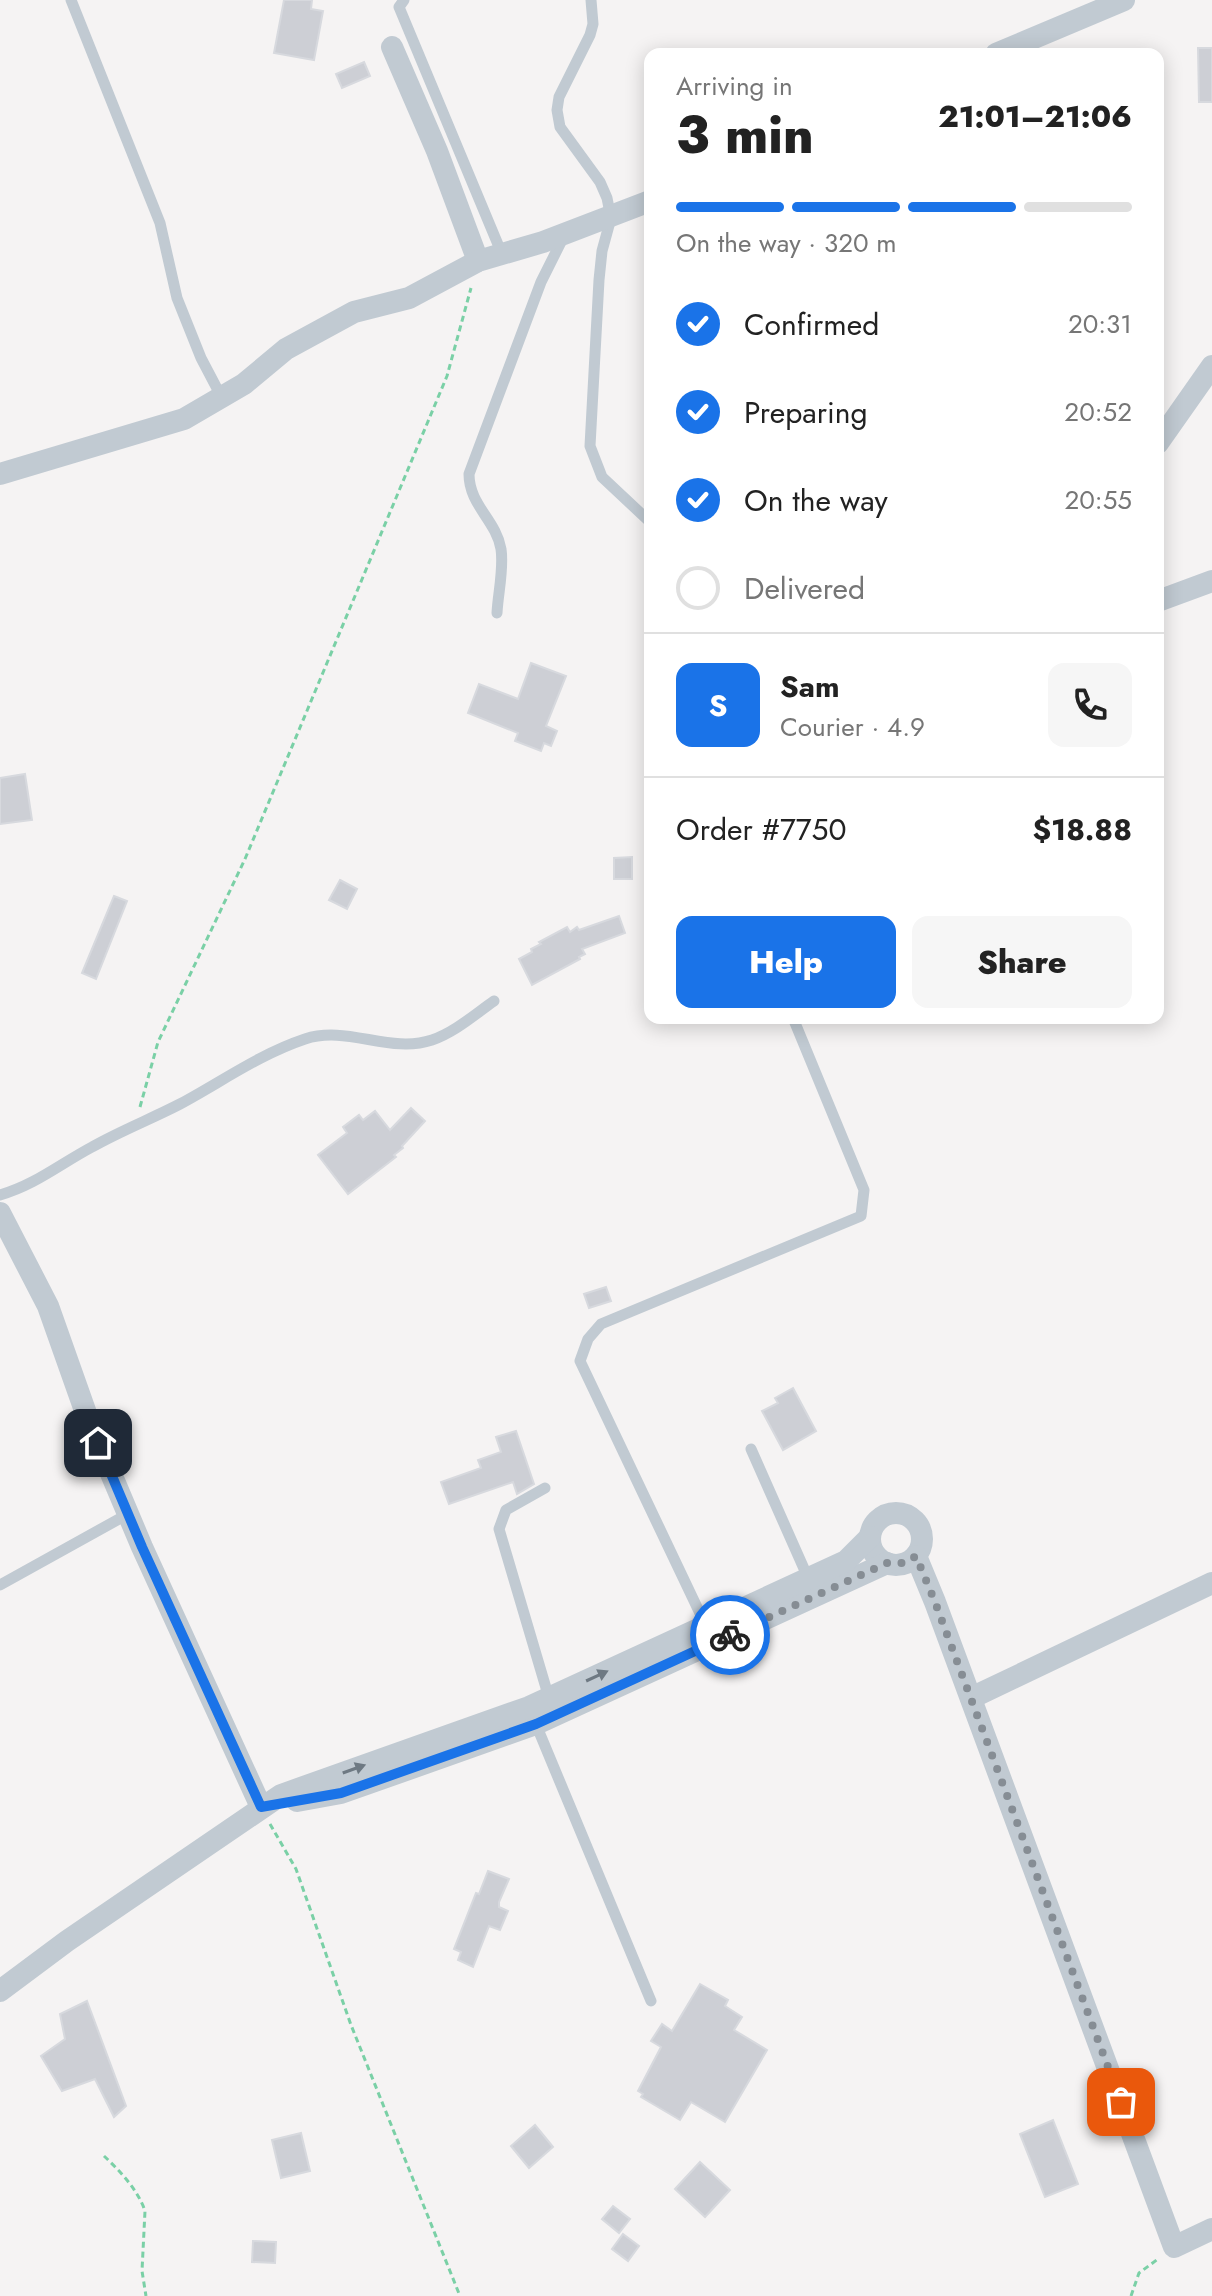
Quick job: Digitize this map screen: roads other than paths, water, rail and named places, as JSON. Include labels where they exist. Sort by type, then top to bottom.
[{"type":"street","points":[[1010,48],[1124,0]]},
{"type":"street","points":[[392,47],[437,151],[478,261]]},
{"type":"street","points":[[0,474],[184,419],[244,384],[286,349],[354,312],[409,298],[478,261],[566,234],[644,204]]},
{"type":"street","points":[[1164,434],[1212,366]]},
{"type":"street","points":[[1164,599],[1212,581]]},
{"type":"street","points":[[0,1213],[48,1306],[88,1419],[128,1514],[261,1807]]},
{"type":"street","points":[[0,1991],[67,1941],[261,1807],[281,1795],[538,1709],[706,1626],[812,1587],[887,1563],[906,1563],[920,1549],[922,1535],[919,1526],[901,1513],[886,1515],[875,1523],[870,1537],[846,1561],[812,1587],[538,1709],[341,1793],[261,1807]]},
{"type":"street","points":[[870,1537],[872,1550],[887,1563]]},
{"type":"street","points":[[916,1556],[1174,2247],[1212,2229]]},
{"type":"street","points":[[971,1698],[1212,1583]]},
{"type":"lane","points":[[71,0],[160,223],[177,298],[201,358],[222,398]]},
{"type":"lane","points":[[404,0],[399,7],[502,254]]},
{"type":"lane","points":[[591,0],[593,24],[590,35],[559,97],[557,110],[560,127],[600,182],[611,218],[602,251],[599,280],[590,446],[602,477],[644,516]]},
{"type":"lane","points":[[497,613],[501,548],[495,532],[469,490],[469,474],[541,282],[566,234]]},
{"type":"lane","points":[[0,1195],[41,1179],[89,1148],[178,1105],[276,1051],[307,1039],[333,1034],[395,1043],[430,1041],[448,1033],[494,1001]]},
{"type":"lane","points":[[706,1626],[580,1361],[588,1339],[601,1324],[861,1216],[864,1190],[795,1024]]},
{"type":"lane","points":[[751,1449],[812,1587]]},
{"type":"lane","points":[[545,1488],[506,1510],[499,1529],[538,1709],[651,2001]]},
{"type":"lane","points":[[0,1585],[128,1514]]}]
